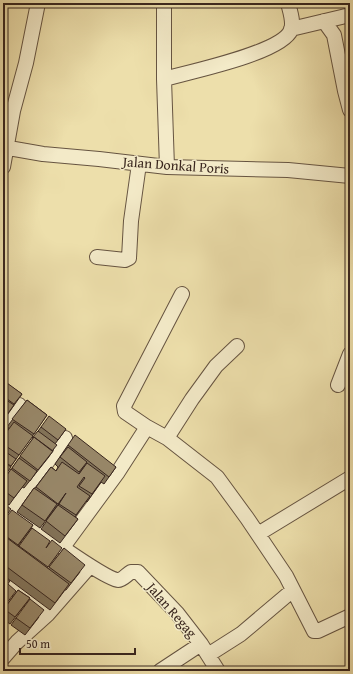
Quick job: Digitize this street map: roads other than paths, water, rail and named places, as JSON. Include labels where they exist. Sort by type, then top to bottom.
[{"type":"street","points":[[3,167],[5,148],[26,63],[38,3]]},
{"type":"street","points":[[164,3],[164,79],[167,167]]},
{"type":"street","points":[[164,79],[242,58],[281,41],[291,29],[292,22],[288,3]]},
{"type":"street","points":[[291,29],[350,15]]},
{"type":"street","points":[[324,21],[334,35],[350,110]]},
{"type":"street","name":"Jalan Donkal Poris","points":[[5,148],[43,154],[167,167],[288,170],[350,176]]},
{"type":"street","points":[[97,257],[125,260],[129,258],[131,221],[139,164]]},
{"type":"street","points":[[182,294],[124,406],[124,409],[126,412],[167,438],[217,477],[286,576],[314,631],[318,631],[350,616]]},
{"type":"street","points":[[167,438],[192,399],[216,366],[237,346]]},
{"type":"street","points":[[338,385],[350,354]]},
{"type":"street","points":[[3,427],[19,405]]},
{"type":"street","points":[[63,547],[118,472],[147,426]]},
{"type":"street","points":[[3,658],[17,642],[48,614],[90,566],[7,508],[65,438]]},
{"type":"street","points":[[258,534],[350,478]]},
{"type":"street","name":"Jalan Regag","points":[[90,566],[116,580],[121,579],[131,572],[138,572],[177,613],[204,649],[218,671]]},
{"type":"street","points":[[3,580],[48,614]]},
{"type":"street","points":[[160,671],[204,649],[241,634],[293,590]]}]
